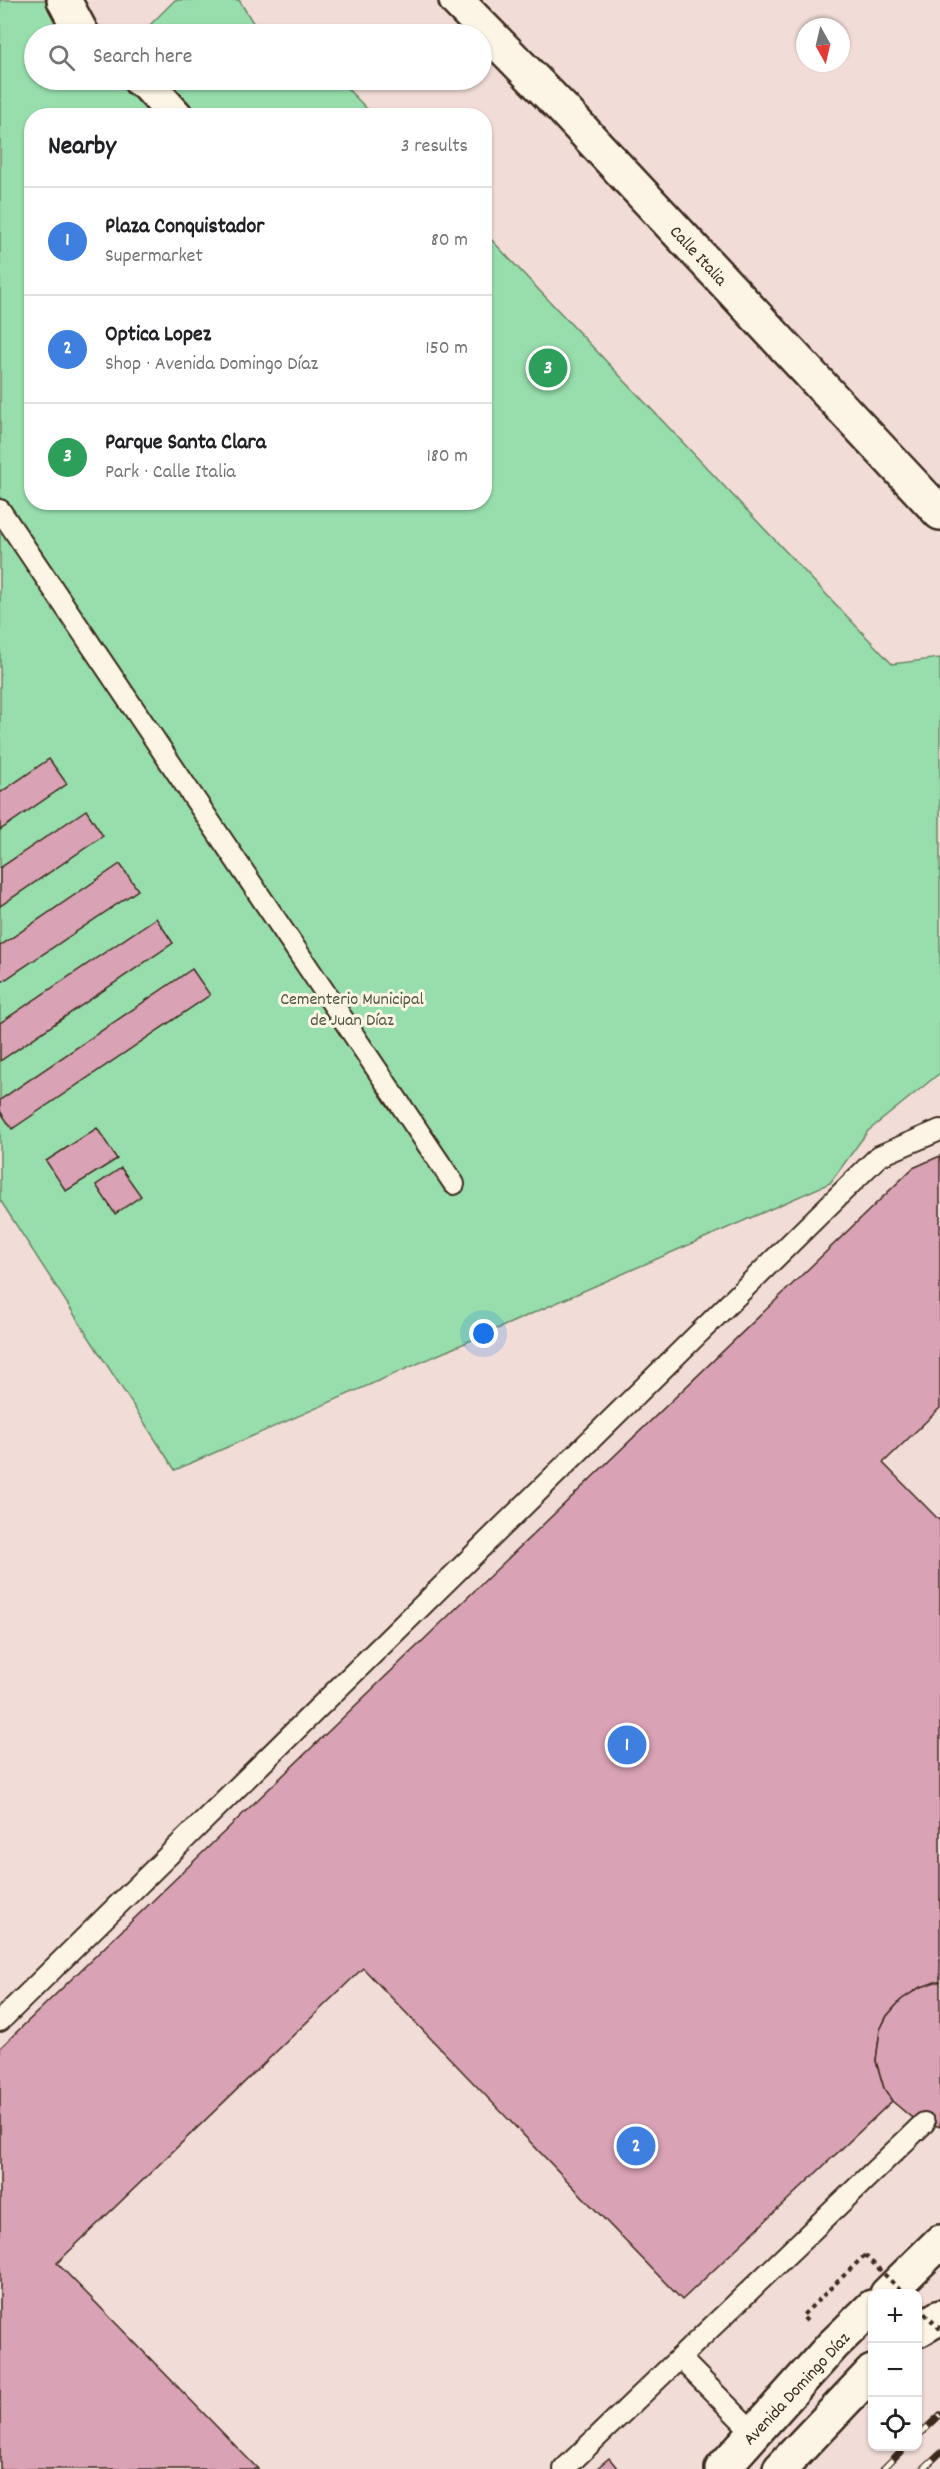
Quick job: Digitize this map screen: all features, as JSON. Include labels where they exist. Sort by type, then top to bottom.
[{"type":"street","points":[[64,0],[77,24]]},
{"type":"street","name":"Calle Italia","points":[[456,0],[479,24]]},
{"type":"street","name":"Calle Italia","points":[[492,37],[570,117],[940,513]]},
{"type":"street","points":[[152,90],[169,108]]},
{"type":"street","points":[[892,2289],[940,2242]]},
{"type":"street","name":"Avenida Domingo Díaz","points":[[722,2469],[832,2346],[868,2312]]},
{"type":"street","points":[[922,2328],[940,2317]]},
{"type":"street","points":[[780,2469],[868,2377]]},
{"type":"lane","points":[[0,510],[454,1184]]},
{"type":"lane","points":[[0,2021],[879,1156],[940,1130]]},
{"type":"lane","points":[[564,2469],[924,2123]]},
{"type":"lane","points":[[680,2358],[754,2433]]},
{"type":"path","points":[[802,2316],[866,2255],[899,2289]]},
{"type":"path","points":[[922,2311],[940,2329]]},
{"type":"green space","name":"Cementerio Municipal de Juan Díaz","points":[[0,0],[81,0],[96,24],[24,24],[24,90],[349,90],[366,108],[24,108],[24,510],[492,510],[492,240],[892,664],[940,658],[940,1073],[868,1131],[830,1183],[175,1470],[0,1200]]},
{"type":"green space","points":[[175,0],[239,0],[254,24],[151,24]]},
{"type":"building","points":[[49,759],[67,784],[0,830],[0,793]]},
{"type":"building","points":[[86,810],[103,836],[0,906],[0,868]]},
{"type":"building","points":[[120,864],[138,890],[0,983],[0,946]]},
{"type":"building","points":[[156,918],[173,943],[0,1061],[0,1023]]},
{"type":"building","points":[[192,969],[210,995],[12,1129],[0,1111],[0,1100]]},
{"type":"building","points":[[97,1128],[117,1159],[66,1191],[46,1161]]},
{"type":"building","points":[[940,1156],[940,1408],[883,1463],[940,1521],[940,1982],[919,1988],[901,2000],[887,2016],[880,2030],[876,2061],[884,2088],[892,2101],[682,2300],[363,1968],[57,2263],[258,2469],[0,2469],[0,2048],[913,1168]]},
{"type":"building","points":[[121,1168],[141,1196],[115,1214],[96,1185]]},
{"type":"building","points":[[940,1982],[940,2127],[911,2117],[892,2101],[884,2088],[876,2061],[880,2030],[887,2016],[901,2000],[919,1988]]},
{"type":"building","points":[[609,2458],[618,2469],[596,2469]]},
{"type":"railway","points":[[922,2432],[940,2415]]},
{"type":"railway","points":[[883,2469],[901,2451]]},
{"type":"railway","points":[[923,2469],[940,2453]]},
{"type":"place","name":"Parque Santa Clara","points":[[548,368]]},
{"type":"place","name":"Plaza Conquistador","points":[[627,1745]]},
{"type":"place","name":"Optica Lopez","points":[[636,2146]]}]
